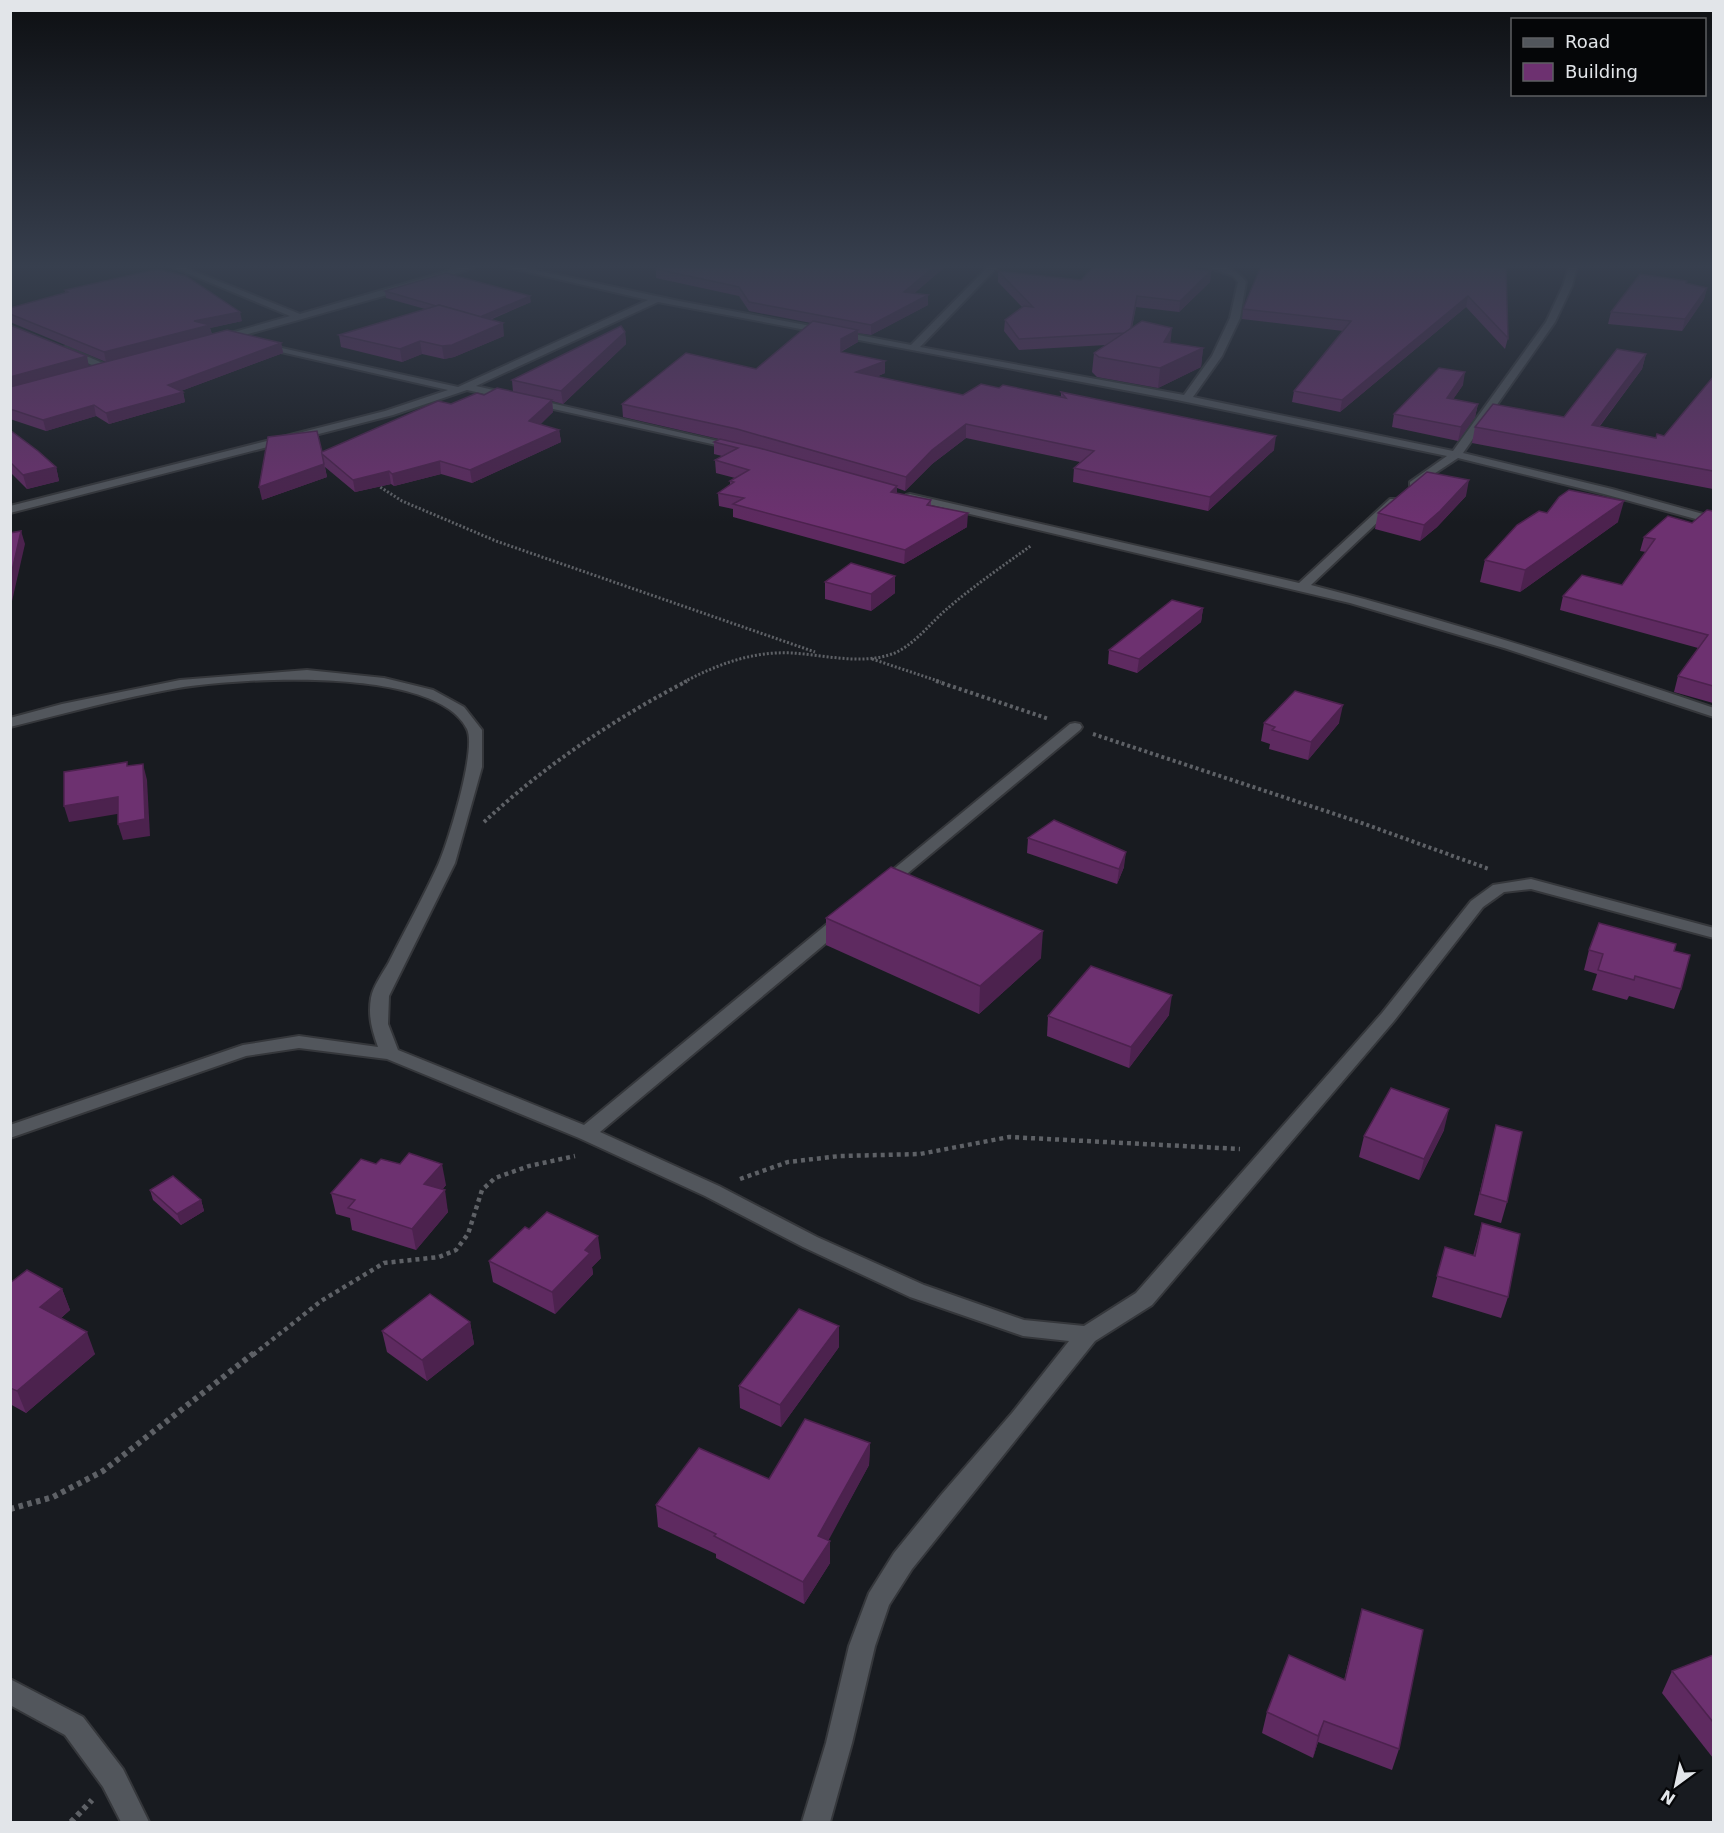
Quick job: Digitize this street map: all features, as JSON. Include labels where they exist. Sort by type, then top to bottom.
[{"type":"street","points":[[69,352],[104,367]]},
{"type":"street","points":[[297,352],[752,452]]},
{"type":"street","points":[[10,510],[389,413],[463,389],[544,352]]},
{"type":"street","points":[[932,352],[1340,428],[1456,454],[1713,520]]},
{"type":"street","points":[[1186,399],[1219,352]]},
{"type":"street","points":[[1302,587],[1404,493],[1456,454],[1516,370],[1533,352]]},
{"type":"street","points":[[83,373],[116,364]]},
{"type":"street","points":[[895,494],[1051,532],[1302,587],[1442,625],[1713,713]]},
{"type":"street","points":[[10,723],[62,708],[180,684],[307,674],[384,682],[428,693],[459,710],[475,730],[475,767],[447,863],[380,996],[380,1024],[390,1054]]},
{"type":"street","points":[[586,1133],[1075,728]]},
{"type":"street","points":[[816,1822],[839,1743],[862,1646],[878,1601],[903,1561],[1087,1335],[1144,1299],[1388,1017],[1478,904],[1499,888],[1531,884],[1713,933]]},
{"type":"street","points":[[10,1132],[243,1051],[299,1042],[390,1054],[586,1133],[712,1191],[810,1242],[917,1291],[1023,1328],[1087,1335]]},
{"type":"street","points":[[10,1691],[75,1726],[113,1778],[135,1822]]},
{"type":"path","points":[[372,482],[402,501],[496,541],[819,654]]},
{"type":"path","points":[[871,658],[895,653],[946,609],[1051,532]]},
{"type":"path","points":[[478,829],[519,790],[551,765],[688,679],[717,665],[756,655],[788,652],[871,658],[1359,822],[1531,884]]},
{"type":"path","points":[[712,1191],[788,1162],[840,1156],[920,1154],[1010,1137],[1274,1151]]},
{"type":"path","points":[[10,1509],[54,1498],[89,1481],[321,1301],[384,1263],[394,1260],[437,1259],[456,1250],[466,1239],[479,1196],[487,1185],[502,1175],[546,1162],[617,1147]]},
{"type":"building","points":[[10,352],[76,352],[87,356],[10,377]]},
{"type":"building","points":[[145,352],[258,352],[168,385],[183,392],[106,413],[94,405],[43,420],[10,409],[10,387]]},
{"type":"building","points":[[569,352],[604,352],[561,391],[512,380]]},
{"type":"building","points":[[777,352],[841,352],[885,361],[856,372],[963,395],[981,384],[999,388],[1003,385],[1066,398],[1061,392],[1276,436],[1210,497],[1074,468],[1094,451],[966,424],[932,450],[906,477],[737,429],[622,404],[686,353],[756,369]]},
{"type":"building","points":[[1195,352],[1160,368],[1099,357],[1094,353]]},
{"type":"building","points":[[1326,352],[1401,352],[1342,400],[1294,391]]},
{"type":"building","points":[[1615,352],[1646,354],[1592,425],[1656,438],[1657,434],[1664,436],[1713,377],[1713,471],[1475,427],[1493,404],[1564,417]]},
{"type":"building","points":[[1439,368],[1465,372],[1447,398],[1478,404],[1461,427],[1394,414]]},
{"type":"building","points":[[497,388],[552,400],[529,421],[559,430],[470,470],[440,461],[392,474],[389,471],[353,480],[322,454],[324,464],[259,487],[268,437],[317,431],[322,452],[438,401],[451,404],[477,393],[484,395]]},
{"type":"building","points":[[10,430],[56,467],[23,475],[10,462]]},
{"type":"building","points":[[720,439],[897,486],[891,492],[931,500],[927,505],[968,513],[905,550],[733,504],[744,498],[718,493],[734,482],[730,481],[749,470],[715,460],[738,448],[714,442]]},
{"type":"building","points":[[1427,472],[1469,480],[1424,525],[1378,513]]},
{"type":"building","points":[[1569,490],[1624,501],[1525,570],[1485,560],[1517,525],[1539,511],[1547,513],[1559,497]]},
{"type":"building","points":[[1707,510],[1713,511],[1713,686],[1678,676],[1708,635],[1563,596],[1582,575],[1622,585],[1655,539],[1644,537],[1668,516],[1692,523]]},
{"type":"building","points":[[21,531],[10,580],[10,533]]},
{"type":"building","points":[[851,563],[895,576],[871,594],[825,582]]},
{"type":"building","points":[[1172,600],[1203,608],[1139,659],[1109,650]]},
{"type":"building","points":[[1295,691],[1343,705],[1311,742],[1272,730],[1275,727],[1264,723]]},
{"type":"building","points":[[127,762],[127,766],[143,764],[145,819],[118,824],[118,797],[64,806],[64,772]]},
{"type":"building","points":[[1054,820],[1126,852],[1119,869],[1028,838]]},
{"type":"building","points":[[891,867],[1043,931],[980,986],[826,918]]},
{"type":"building","points":[[1599,923],[1676,944],[1674,951],[1690,955],[1681,989],[1635,976],[1634,980],[1598,970],[1603,954],[1589,950]]},
{"type":"building","points":[[1091,966],[1172,995],[1131,1047],[1048,1016]]},
{"type":"building","points":[[1391,1088],[1449,1109],[1424,1159],[1364,1136]]},
{"type":"building","points":[[1496,1125],[1522,1132],[1507,1202],[1480,1194]]},
{"type":"building","points":[[409,1153],[442,1164],[424,1184],[445,1190],[412,1229],[348,1208],[355,1200],[331,1193],[361,1159],[376,1164],[381,1159],[400,1164]]},
{"type":"building","points":[[173,1176],[201,1200],[177,1214],[150,1190]]},
{"type":"building","points":[[547,1212],[598,1236],[585,1250],[590,1253],[552,1292],[489,1261],[525,1227],[529,1229]]},
{"type":"building","points":[[1482,1223],[1520,1234],[1508,1297],[1437,1276],[1445,1247],[1475,1256]]},
{"type":"building","points":[[27,1270],[62,1289],[40,1307],[87,1332],[17,1391],[10,1388],[10,1283]]},
{"type":"building","points":[[430,1294],[470,1322],[422,1360],[382,1331]]},
{"type":"building","points":[[799,1309],[839,1326],[780,1405],[739,1386]]},
{"type":"building","points":[[805,1419],[870,1443],[818,1536],[830,1541],[803,1582],[714,1536],[716,1534],[656,1505],[699,1448],[769,1479]]},
{"type":"building","points":[[1362,1609],[1423,1630],[1399,1749],[1324,1721],[1318,1736],[1267,1712],[1289,1655],[1345,1680]]},
{"type":"building","points":[[1713,1655],[1713,1722],[1672,1671]]}]
